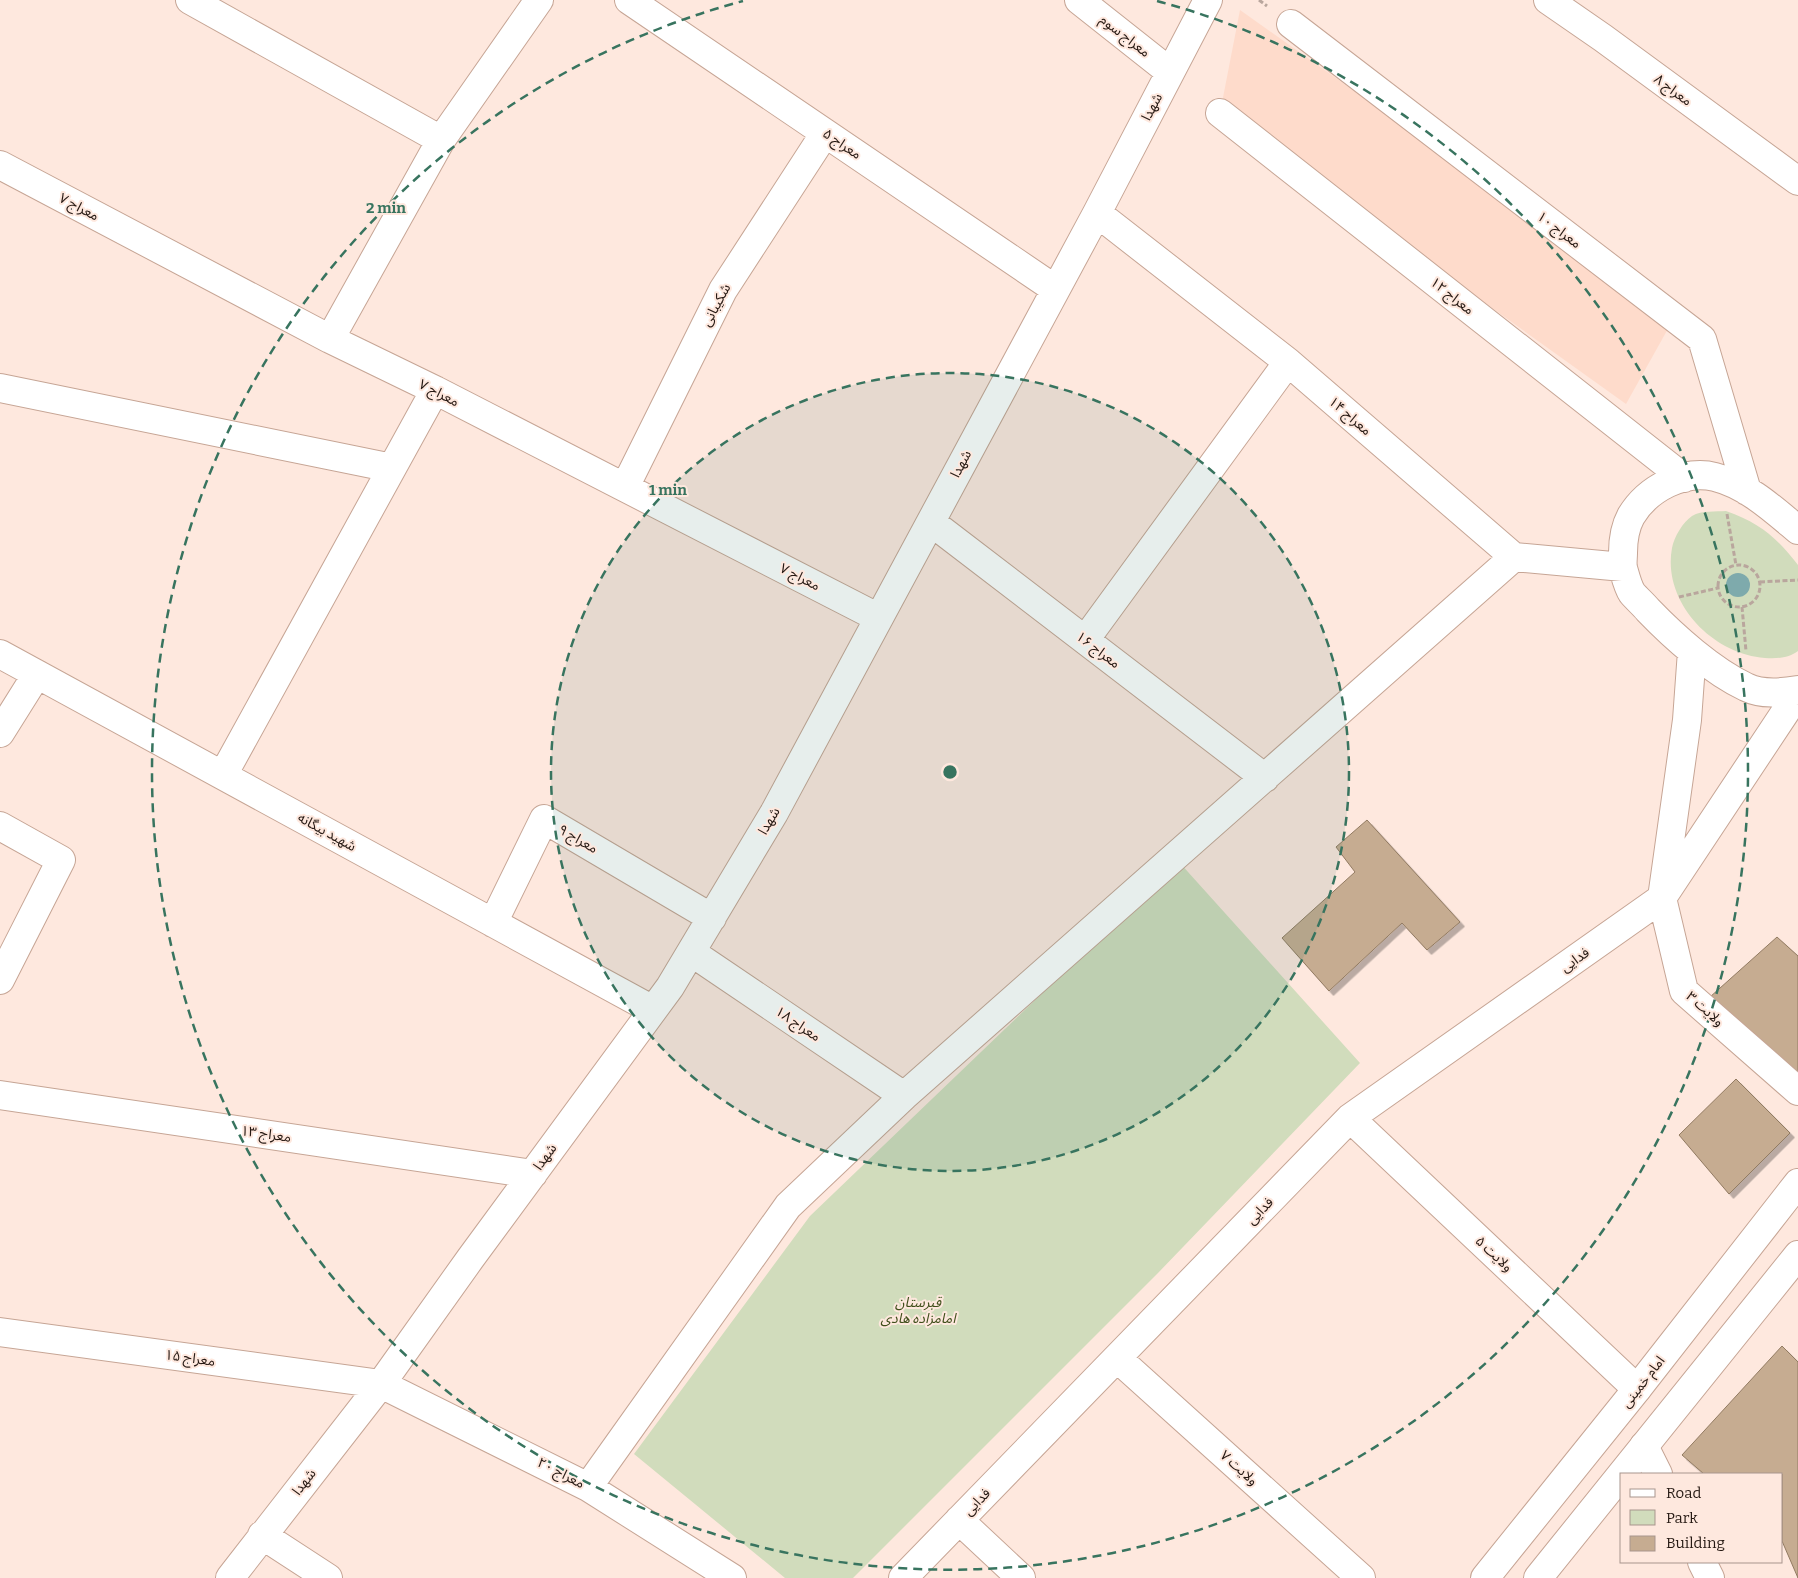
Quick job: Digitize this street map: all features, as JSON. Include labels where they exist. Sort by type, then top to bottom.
[{"type":"street","points":[[190,0],[441,140]]},
{"type":"street","points":[[330,339],[441,140],[540,0]]},
{"type":"street","name":"معراج ۵","points":[[629,0],[1055,289]]},
{"type":"street","name":"معراج سوم","points":[[1079,0],[1170,72]]},
{"type":"street","name":"شهدا","points":[[230,1578],[381,1384],[670,987],[774,813],[1096,213],[1208,0]]},
{"type":"street","name":"معراج ۸","points":[[1548,0],[1798,181]]},
{"type":"street","name":"معراج ۱۰","points":[[1291,24],[1702,339],[1746,491]]},
{"type":"street","name":"معراج ۱۲","points":[[1220,113],[1684,478]]},
{"type":"street","name":"شکیبانی","points":[[624,487],[723,290],[825,133]]},
{"type":"street","name":"معراج ۷","points":[[0,165],[330,339],[435,390],[879,618]]},
{"type":"street","name":"معراج ۱۴","points":[[1096,213],[1288,362],[1514,556]]},
{"type":"street","points":[[1084,640],[1288,362]]},
{"type":"street","points":[[0,388],[392,468]]},
{"type":"street","points":[[223,775],[435,390]]},
{"type":"street","points":[[1798,530],[1766,504],[1736,484],[1714,476],[1684,478],[1666,484],[1646,498],[1631,517],[1623,540],[1623,567],[1632,592],[1660,622],[1692,651],[1747,688],[1774,694],[1798,692]]},
{"type":"street","name":"معراج ۱۶","points":[[931,522],[1265,778]]},
{"type":"street","points":[[588,1487],[788,1206],[904,1096],[1514,556],[1623,567]]},
{"type":"street","points":[[1662,898],[1687,720],[1692,651]]},
{"type":"street","name":"شهید بیگانه","points":[[0,654],[653,1010]]},
{"type":"street","points":[[0,733],[37,674]]},
{"type":"street","points":[[1662,898],[1798,692]]},
{"type":"street","name":"معراج ۹","points":[[493,923],[544,819],[712,918]]},
{"type":"street","points":[[0,826],[61,860],[0,980]]},
{"type":"street","name":"ولایت ۳","points":[[1662,898],[1684,991],[1798,1090]]},
{"type":"street","name":"فدایی","points":[[903,1578],[1350,1118],[1662,898]]},
{"type":"street","name":"معراج ۱۸","points":[[691,952],[904,1096]]},
{"type":"street","name":"معراج ۱۳","points":[[0,1095],[533,1174]]},
{"type":"street","name":"ولایت ۵","points":[[1350,1118],[1637,1389]]},
{"type":"street","name":"امام خمینی","points":[[1485,1578],[1637,1389],[1798,1183]]},
{"type":"street","points":[[1622,1473],[1798,1255]]},
{"type":"street","name":"معراج ۱۵","points":[[0,1332],[381,1384]]},
{"type":"street","name":"ولایت ۷","points":[[1117,1358],[1361,1578]]},
{"type":"street","name":"معراج ۲۰","points":[[381,1384],[588,1487],[732,1578]]},
{"type":"street","points":[[1644,1446],[1658,1473]]},
{"type":"street","points":[[1538,1578],[1620,1476]]},
{"type":"street","points":[[959,1520],[1021,1578]]},
{"type":"street","points":[[262,1535],[328,1578]]},
{"type":"street","points":[[1702,1563],[1710,1578]]},
{"type":"path","points":[[1726,512],[1736,565]]},
{"type":"path","points":[[1736,565],[1746,566],[1752,570],[1760,582],[1758,595],[1749,605],[1742,607],[1729,605],[1723,601],[1718,588],[1721,574],[1726,569],[1736,565]]},
{"type":"path","points":[[1760,582],[1798,580]]},
{"type":"path","points":[[1678,598],[1718,588]]},
{"type":"path","points":[[1742,607],[1747,655]]},
{"type":"shaded area","points":[[1240,10],[1674,318],[1626,404],[1220,113]]},
{"type":"green space","points":[[1726,511],[1758,526],[1766,532],[1782,546],[1798,565],[1798,651],[1787,657],[1765,658],[1745,654],[1727,647],[1710,636],[1695,622],[1683,605],[1675,587],[1671,568],[1672,548],[1679,530],[1685,522],[1696,514]]},
{"type":"green space","name":"قبرستان امامزاده هادی","points":[[1179,862],[1360,1063],[1158,1273],[853,1578],[785,1578],[634,1454],[810,1216]]},
{"type":"water","points":[[1738,573],[1746,577],[1750,585],[1746,593],[1738,597],[1730,593],[1726,585],[1730,577]]},
{"type":"building","points":[[1367,820],[1460,922],[1427,950],[1402,923],[1329,991],[1282,938],[1355,872],[1336,847]]},
{"type":"building","points":[[1777,937],[1798,956],[1798,1073],[1710,997]]},
{"type":"building","points":[[1736,1079],[1790,1133],[1729,1194],[1679,1135]]},
{"type":"building","points":[[1782,1346],[1798,1362],[1798,1578],[1783,1543],[1783,1473],[1703,1473],[1682,1455]]}]
